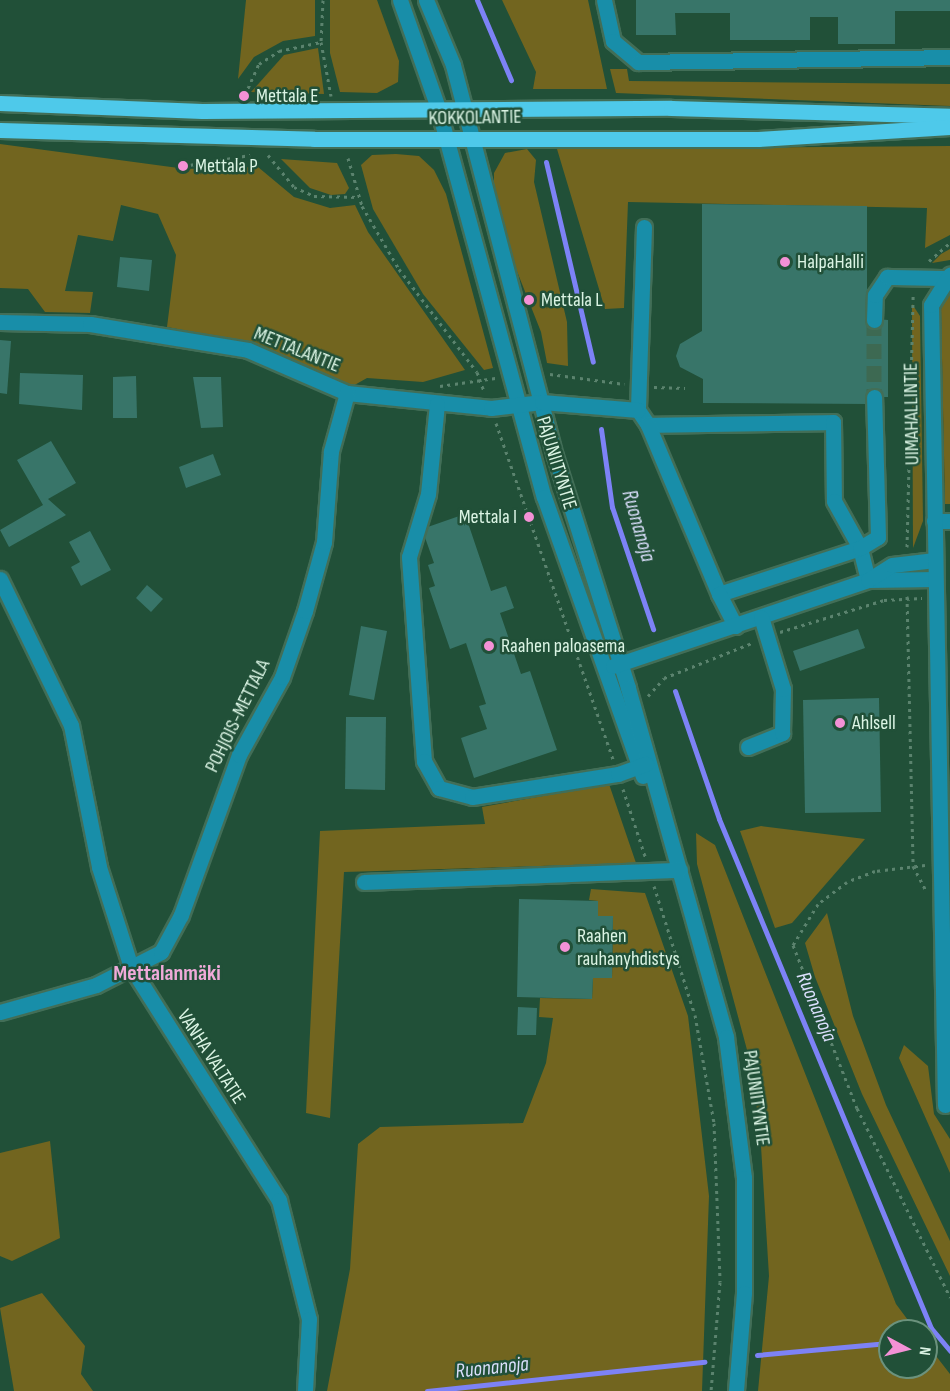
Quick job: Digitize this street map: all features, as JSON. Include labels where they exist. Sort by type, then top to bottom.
[{"type":"main road","name":"KOKKOLANTIE","points":[[0,103],[202,111],[438,108],[846,109],[950,116]]},
{"type":"main road","name":"KOKKOLANTIE","points":[[0,130],[58,136],[446,140],[758,139],[950,127]]},
{"type":"street","name":"PAJUNIITYNTIE","points":[[400,0],[438,108],[517,405],[602,670],[643,765],[680,870],[726,1037],[742,1133],[744,1293],[736,1391]]},
{"type":"street","name":"PAJUNIITYNTIE","points":[[426,0],[464,108],[534,375],[620,664],[643,765]]},
{"type":"street","points":[[604,0],[613,41],[638,62],[950,57]]},
{"type":"street","points":[[644,227],[638,410],[648,425],[719,594],[735,626]]},
{"type":"street","points":[[874,320],[875,295],[887,278],[948,277]]},
{"type":"street","name":"UIMAHALLINTIE","points":[[945,1105],[945,917],[940,889],[934,560],[942,521],[931,305],[948,277]]},
{"type":"street","name":"METTALANTIE","points":[[0,322],[90,324],[248,350],[347,393],[491,408],[542,402],[638,410]]},
{"type":"street","name":"POHJOIS-METTALA","points":[[0,1012],[96,985],[161,952],[181,915],[238,755],[282,677],[324,542],[331,451],[347,393]]},
{"type":"street","points":[[719,594],[860,548],[878,537],[874,397]]},
{"type":"street","points":[[437,404],[428,494],[409,557],[424,761],[439,788],[472,797],[618,774],[643,765]]},
{"type":"street","points":[[648,425],[832,422],[834,501],[860,548],[868,580]]},
{"type":"street","points":[[602,670],[868,580],[907,561],[934,560]]},
{"type":"street","name":"VANHA VALTATIE","points":[[0,579],[71,725],[99,867],[131,967],[279,1200],[309,1319],[305,1391]]},
{"type":"street","points":[[868,580],[935,579]]},
{"type":"street","points":[[748,747],[782,733],[783,689],[761,617]]},
{"type":"street","points":[[364,882],[650,873],[680,870]]},
{"type":"path","points":[[323,0],[321,42],[332,98]]},
{"type":"path","points":[[244,96],[259,64],[279,51],[321,42]]},
{"type":"path","points":[[183,166],[271,155],[294,187],[314,196],[337,201],[360,197]]},
{"type":"path","points":[[348,158],[360,197],[399,269],[479,379],[491,408],[618,774],[695,1014],[714,1123],[720,1259],[711,1391]]},
{"type":"path","points":[[907,561],[909,304],[918,278],[933,254],[950,243]]},
{"type":"path","points":[[534,375],[639,386],[686,388]]},
{"type":"path","points":[[479,379],[509,377]]},
{"type":"path","points":[[907,580],[913,866],[924,889],[940,889]]},
{"type":"path","points":[[940,863],[875,871],[847,882],[818,904],[793,945],[857,1108],[950,1297]]},
{"type":"shaded area","points":[[246,0],[315,0],[315,36],[283,41],[254,57],[238,79]]},
{"type":"shaded area","points":[[330,0],[377,0],[399,61],[398,82],[377,93],[340,92],[330,53]]},
{"type":"shaded area","points":[[502,0],[588,0],[607,89],[533,89],[536,72]]},
{"type":"shaded area","points":[[318,48],[324,94],[251,92],[284,55]]},
{"type":"shaded area","points":[[610,69],[627,69],[629,81],[950,84],[950,106],[616,93]]},
{"type":"shaded area","points":[[0,144],[186,169],[258,167],[294,197],[330,208],[355,205],[368,232],[465,370],[423,382],[367,378],[351,387],[261,345],[167,327],[176,255],[158,214],[121,205],[113,241],[78,235],[65,291],[93,292],[90,313],[45,312],[28,289],[0,288]]},
{"type":"shaded area","points":[[950,146],[950,235],[925,248],[927,208],[628,202],[624,308],[605,309],[557,149]]},
{"type":"shaded area","points":[[527,149],[536,160],[534,182],[567,322],[568,366],[547,363],[541,332],[505,241],[494,194],[494,173],[505,153]]},
{"type":"shaded area","points":[[372,155],[419,156],[434,170],[446,194],[493,368],[484,370],[423,294],[373,209],[361,165]]},
{"type":"shaded area","points":[[281,159],[337,163],[349,188],[345,194],[331,195],[310,188]]},
{"type":"shaded area","points":[[950,249],[950,260],[932,263],[941,254]]},
{"type":"shaded area","points":[[950,289],[950,504],[945,504],[941,309]]},
{"type":"shaded area","points":[[912,304],[920,316],[923,521],[913,548]]},
{"type":"shaded area","points":[[609,784],[636,863],[344,872],[330,1118],[306,1113],[320,831],[485,824],[482,807]]},
{"type":"shaded area","points":[[761,826],[865,839],[792,923],[775,928],[740,831]]},
{"type":"shaded area","points":[[696,833],[715,845],[896,1304],[907,1319],[878,1319],[878,1379],[938,1379],[938,1358],[950,1374],[950,1391],[758,1391],[769,1276],[760,1130],[750,1061],[697,864]]},
{"type":"shaded area","points":[[591,889],[645,893],[688,1016],[709,1196],[702,1391],[327,1391],[350,1269],[358,1144],[380,1127],[523,1123],[546,1063],[553,1018],[539,1017],[540,998],[592,999],[593,978],[612,978],[613,917],[598,916],[598,901],[589,900]]},
{"type":"shaded area","points":[[827,913],[853,1016],[886,1105],[950,1241],[950,1276],[862,1094],[815,977],[805,943]]},
{"type":"shaded area","points":[[904,1045],[928,1066],[934,1114],[950,1139],[950,1173],[899,1058]]},
{"type":"shaded area","points":[[50,1141],[60,1238],[12,1261],[0,1256],[0,1153]]},
{"type":"shaded area","points":[[42,1293],[85,1346],[81,1374],[93,1391],[14,1391],[0,1308]]},
{"type":"building","points":[[636,0],[950,0],[950,11],[895,11],[895,44],[838,44],[838,17],[810,17],[810,40],[730,40],[730,13],[675,13],[676,35],[636,35]]},
{"type":"building","name":"HalpaHalli","points":[[702,204],[867,206],[867,318],[888,320],[888,397],[869,397],[869,404],[703,403],[703,379],[680,367],[676,356],[680,344],[702,331]]},
{"type":"building","points":[[120,257],[152,260],[149,291],[117,287]]},
{"type":"building","points":[[0,340],[11,341],[7,394],[0,393]]},
{"type":"building","points":[[20,373],[83,375],[82,410],[19,404]]},
{"type":"building","points":[[136,376],[137,418],[113,418],[113,377]]},
{"type":"building","points":[[193,377],[221,377],[223,427],[201,428]]},
{"type":"building","points":[[51,441],[76,483],[48,499],[66,515],[9,547],[0,530],[43,505],[17,460]]},
{"type":"building","points":[[213,454],[221,475],[186,488],[179,467]]},
{"type":"building","name":"Raahen paloasema","points":[[465,514],[491,591],[506,586],[514,608],[500,613],[521,674],[530,671],[557,750],[474,778],[461,738],[487,729],[479,706],[486,704],[466,643],[450,649],[429,588],[435,586],[428,565],[434,563],[422,529]]},
{"type":"building","points":[[90,531],[111,570],[81,586],[71,567],[80,562],[69,542]]},
{"type":"building","points":[[147,585],[163,599],[151,612],[136,598]]},
{"type":"building","points":[[361,626],[387,631],[374,700],[349,695]]},
{"type":"building","points":[[858,629],[865,648],[800,671],[793,651]]},
{"type":"building","points":[[879,698],[881,812],[805,813],[803,700]]},
{"type":"building","points":[[346,717],[386,717],[385,790],[345,789]]},
{"type":"building","name":"Raahen rauhanyhdistys","points":[[519,899],[598,901],[598,916],[613,916],[612,978],[593,978],[592,999],[517,997]]},
{"type":"building","points":[[518,1007],[537,1008],[536,1035],[517,1035]]},
{"type":"waterway","name":"Ruonanoja","points":[[477,0],[511,80]]},
{"type":"waterway","name":"Ruonanoja","points":[[546,162],[593,362]]},
{"type":"waterway","name":"Ruonanoja","points":[[601,429],[612,507],[653,629]]},
{"type":"waterway","name":"Ruonanoja","points":[[675,691],[719,819],[931,1328],[950,1351]]},
{"type":"waterway","name":"Ruonanoja","points":[[757,1355],[878,1344]]},
{"type":"waterway","name":"Ruonanoja","points":[[427,1391],[704,1362]]},
{"type":"tunnel","points":[[874,320],[874,397]]},
{"type":"place","name":"Mettala E","points":[[244,96]]},
{"type":"place","name":"Mettala P","points":[[183,166]]},
{"type":"place","name":"HalpaHalli","points":[[785,262]]},
{"type":"place","name":"Mettala L","points":[[529,300]]},
{"type":"place","name":"Mettala I","points":[[529,517]]},
{"type":"place","name":"Raahen paloasema","points":[[489,646]]},
{"type":"place","name":"Ahlsell","points":[[840,723]]},
{"type":"place","name":"Raahen rauhanyhdistys","points":[[565,947]]},
{"type":"district","name":"Mettalanmäki","points":[[167,974]]}]
